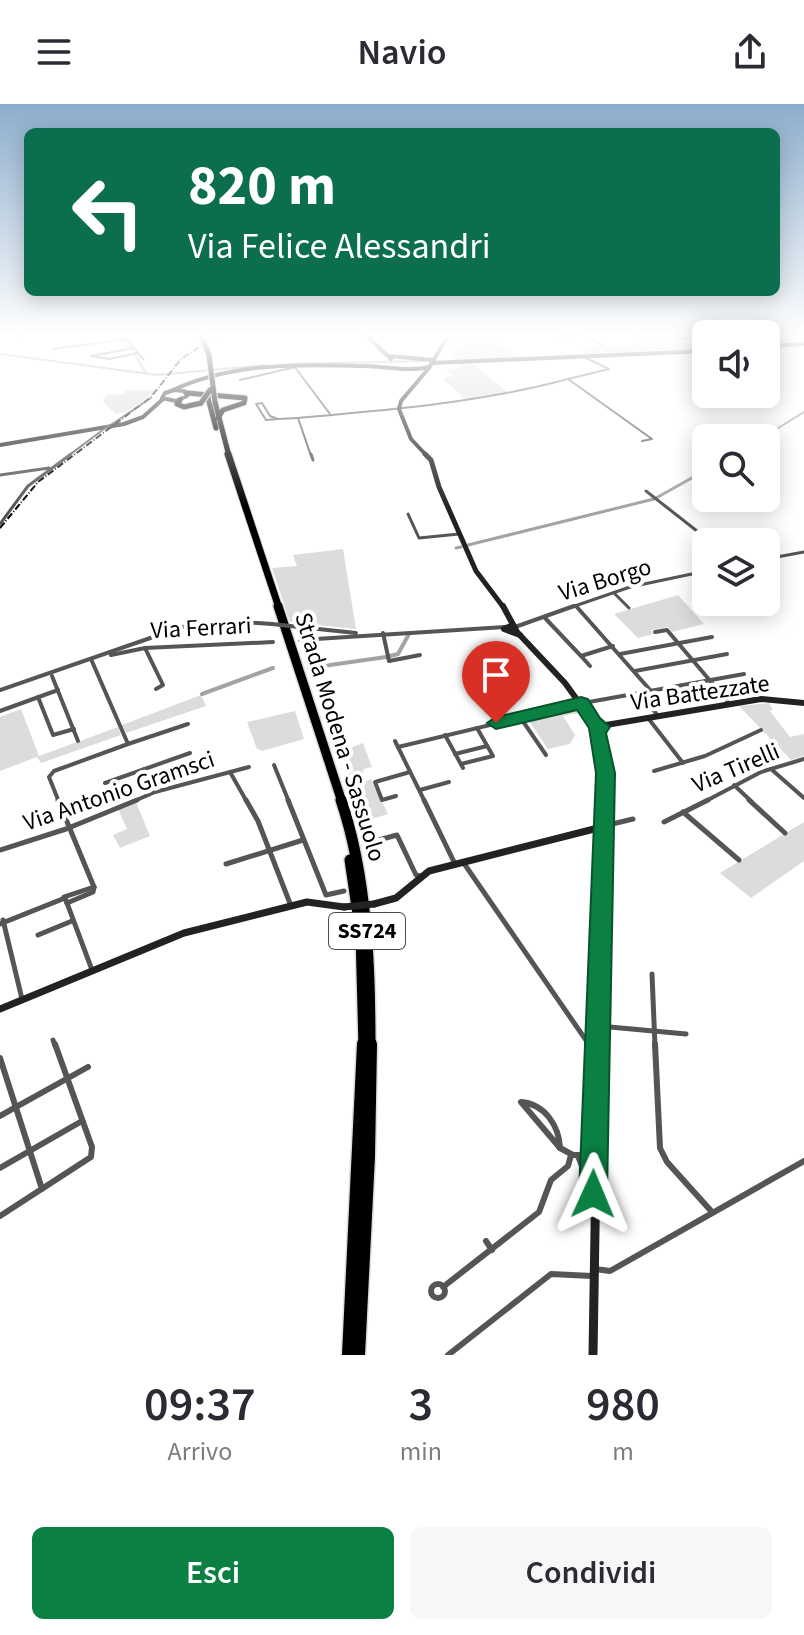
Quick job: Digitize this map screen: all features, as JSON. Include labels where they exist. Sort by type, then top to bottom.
[{"type":"highway","name":"Strada Modena - Sassuolo","points":[[213,392],[217,423],[247,525],[344,827],[356,892],[365,1022],[349,1355]]},
{"type":"highway","points":[[217,423],[220,412],[242,405],[246,400],[239,396],[183,393],[177,404],[184,407],[214,398],[231,407]]},
{"type":"highway","points":[[198,394],[208,398],[217,423]]},
{"type":"highway","name":"Strada Modena - Sassuolo","points":[[217,423],[350,826],[363,890],[372,1022],[358,1355]]},
{"type":"street","points":[[0,445],[124,424],[143,417],[167,392]]},
{"type":"street","points":[[313,392],[330,414]]},
{"type":"street","points":[[407,392],[399,409],[411,439],[431,460],[439,487],[476,571],[501,602],[511,628],[581,703],[597,727],[605,759],[593,1194],[593,1355]]},
{"type":"street","points":[[280,420],[270,416],[262,403],[256,404],[265,420],[280,420],[399,409],[518,392]]},
{"type":"street","points":[[587,392],[652,439],[642,441]]},
{"type":"street","points":[[157,406],[183,393]]},
{"type":"street","points":[[1,520],[26,488],[151,398]]},
{"type":"street","points":[[163,399],[171,401]]},
{"type":"street","points":[[298,418],[313,460]]},
{"type":"street","points":[[0,475],[52,468]]},
{"type":"street","points":[[646,491],[693,528]]},
{"type":"street","points":[[408,514],[419,538],[459,534]]},
{"type":"street","points":[[780,556],[804,552]]},
{"type":"street","name":"Via Borgo","points":[[511,628],[614,593],[692,574]]},
{"type":"street","points":[[614,593],[629,608]]},
{"type":"street","points":[[576,606],[651,691]]},
{"type":"street","points":[[544,617],[590,666]]},
{"type":"street","name":"Via Ferrari","points":[[111,655],[199,624],[240,621],[363,634]]},
{"type":"street","name":"Via Ferrari","points":[[300,640],[363,634],[511,628]]},
{"type":"street","points":[[655,632],[667,630],[729,703]]},
{"type":"street","points":[[383,633],[389,661],[420,655]]},
{"type":"street","points":[[620,654],[712,637]]},
{"type":"street","name":"Via Ferrari","points":[[0,689],[130,648],[273,642]]},
{"type":"street","points":[[581,656],[613,646]]},
{"type":"street","points":[[145,648],[163,685],[156,689]]},
{"type":"street","points":[[635,671],[727,654]]},
{"type":"street","points":[[91,659],[127,742]]},
{"type":"street","points":[[36,678],[52,676],[65,668]]},
{"type":"street","points":[[598,1058],[459,863],[396,744],[581,703],[744,674]]},
{"type":"street","points":[[52,676],[78,741]]},
{"type":"street","points":[[0,711],[58,690]]},
{"type":"street","points":[[640,692],[658,716]]},
{"type":"street","points":[[38,697],[53,735],[74,729]]},
{"type":"street","name":"Via Battezzate","points":[[597,727],[769,698],[804,703]]},
{"type":"street","points":[[520,717],[546,755]]},
{"type":"street","points":[[648,718],[683,763]]},
{"type":"street","points":[[23,999],[2,922],[93,892],[94,887],[68,828],[50,774],[127,742],[188,724]]},
{"type":"street","points":[[445,735],[462,766],[493,756],[477,728]]},
{"type":"street","points":[[654,771],[705,756],[761,730]]},
{"type":"street","points":[[455,754],[487,746]]},
{"type":"street","points":[[105,783],[190,753]]},
{"type":"street","name":"Via Tirelli","points":[[664,822],[734,785],[804,759]]},
{"type":"street","points":[[274,765],[326,895],[344,891]]},
{"type":"street","name":"Via Antonio Gramsci","points":[[0,850],[68,828],[155,792],[249,767]]},
{"type":"street","points":[[144,769],[155,792]]},
{"type":"street","points":[[771,769],[804,798]]},
{"type":"street","points":[[230,772],[258,821],[291,906]]},
{"type":"street","points":[[396,796],[382,800],[375,782],[410,772]]},
{"type":"street","points":[[419,790],[449,782]]},
{"type":"street","points":[[734,785],[785,833]]},
{"type":"street","points":[[683,812],[739,860]]},
{"type":"street","points":[[0,1009],[184,933],[315,902],[344,907],[374,904],[396,898],[420,876],[459,863],[633,819]]},
{"type":"street","points":[[375,841],[397,835],[416,875],[420,876]]},
{"type":"street","points":[[226,864],[303,840]]},
{"type":"street","points":[[65,899],[92,970]]},
{"type":"street","points":[[38,935],[72,921]]},
{"type":"street","points":[[652,974],[660,1148],[667,1162],[712,1212]]},
{"type":"street","points":[[599,1026],[686,1034]]},
{"type":"street","points":[[0,1216],[91,1157],[92,1147],[53,1040]]},
{"type":"street","points":[[0,1058],[43,1190]]},
{"type":"street","points":[[0,1116],[88,1067]]},
{"type":"street","points":[[560,1149],[558,1131],[537,1105],[521,1102],[560,1149],[575,1156],[594,1159]]},
{"type":"street","points":[[0,1168],[82,1121]]},
{"type":"street","points":[[443,1287],[539,1212],[551,1180],[575,1156],[587,1150],[591,1128],[596,1121]]},
{"type":"street","points":[[575,1156],[587,1168],[593,1194]]},
{"type":"street","points":[[448,1355],[551,1274],[610,1271],[804,1161]]},
{"type":"street","points":[[486,1241],[492,1250]]},
{"type":"shaded area","points":[[155,392],[127,412],[115,414],[103,401],[106,395]]},
{"type":"shaded area","points":[[458,392],[510,394],[466,400]]},
{"type":"shaded area","points":[[343,549],[356,629],[290,622],[272,568],[297,566],[293,555]]},
{"type":"shaded area","points":[[678,595],[692,611],[692,616],[697,616],[704,624],[672,632],[668,627],[651,630],[653,634],[638,638],[614,614]]},
{"type":"shaded area","points":[[201,695],[206,706],[126,733],[122,725]]},
{"type":"shaded area","points":[[769,703],[773,710],[770,711],[790,737],[804,734],[804,756],[791,760],[739,706]]},
{"type":"shaded area","points":[[576,706],[583,712],[563,716],[575,735],[570,744],[548,749],[527,718]]},
{"type":"shaded area","points":[[21,709],[39,756],[118,727],[121,735],[41,763],[37,757],[0,771],[0,717]]},
{"type":"shaded area","points":[[295,711],[304,739],[262,751],[257,749],[247,722]]},
{"type":"shaded area","points":[[363,743],[372,767],[364,769],[362,776],[367,781],[371,779],[388,814],[362,822],[339,752]]},
{"type":"shaded area","points":[[136,802],[150,836],[120,848],[113,835],[127,829],[118,809]]},
{"type":"shaded area","points":[[804,822],[804,861],[751,898],[720,873]]},
{"type":"waterway","points":[[780,427],[804,412]]},
{"type":"waterway","points":[[656,498],[692,478]]},
{"type":"waterway","points":[[468,545],[654,499]]},
{"type":"waterway","points":[[456,548],[461,547]]},
{"type":"waterway","points":[[390,656],[398,654],[409,634]]},
{"type":"waterway","points":[[309,668],[386,657]]},
{"type":"waterway","points":[[202,694],[273,668]]},
{"type":"railway","points":[[0,528],[38,482],[155,392]]},
{"type":"route","points":[[496,723],[581,703],[594,723],[601,727],[597,731],[606,773],[593,1194]]}]
